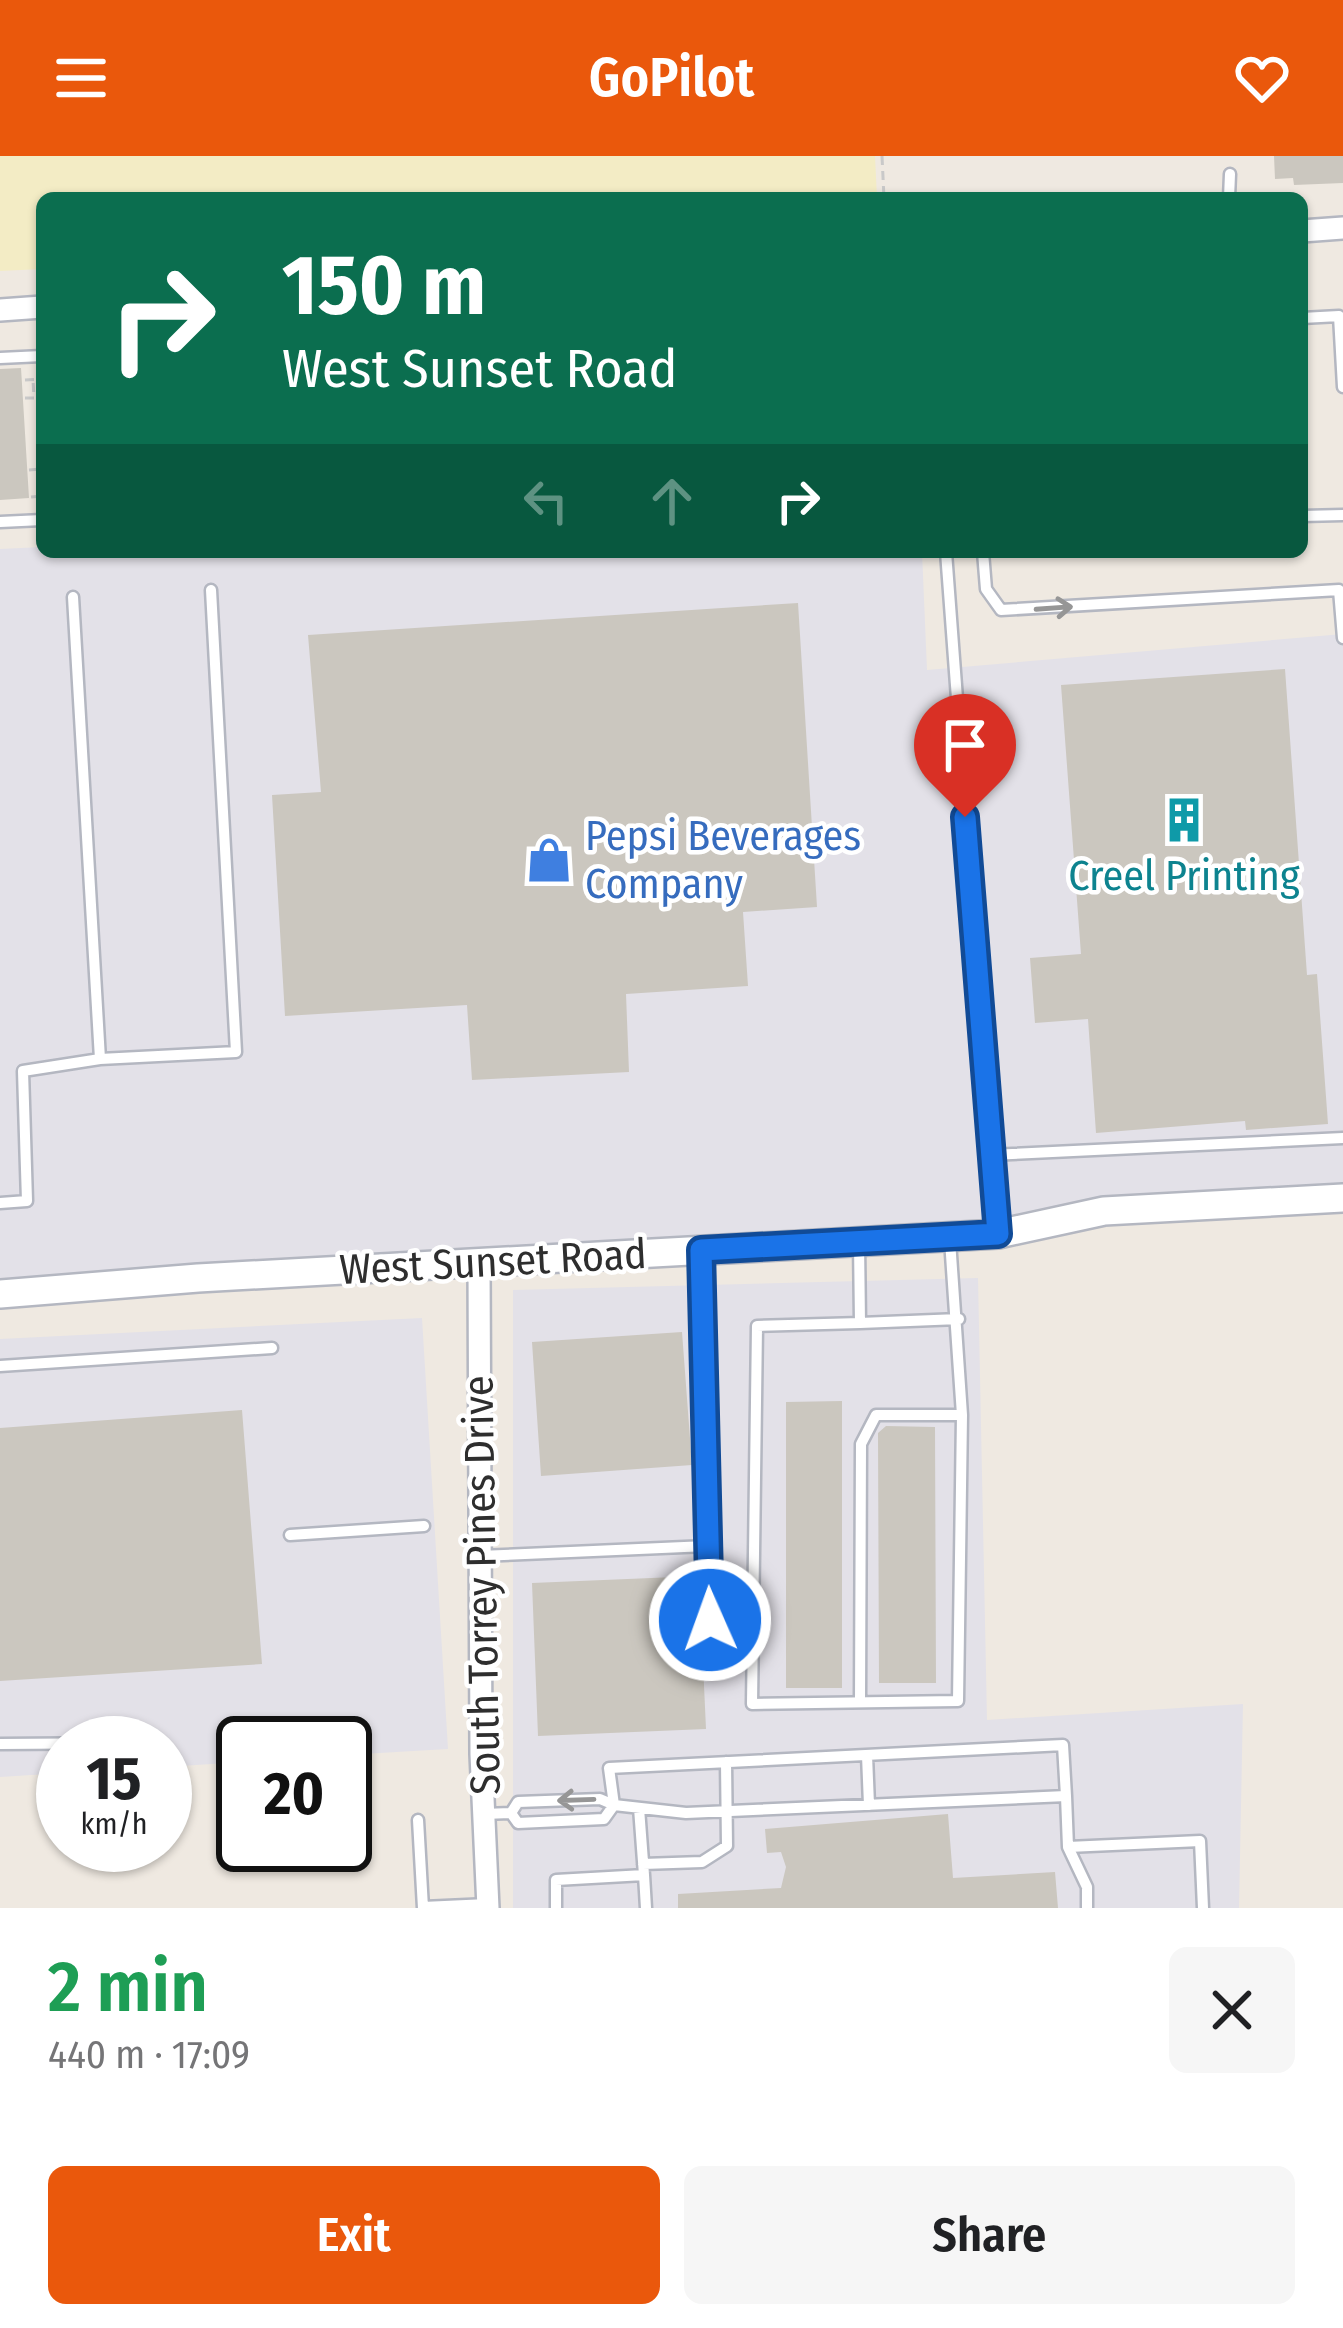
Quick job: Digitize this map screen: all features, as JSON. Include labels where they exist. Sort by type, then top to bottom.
[{"type":"main road","name":"West Sunset Road","points":[[0,1294],[998,1234],[1104,1211],[1343,1198]]},
{"type":"street","points":[[1308,231],[1343,228]]},
{"type":"street","points":[[0,310],[36,307]]},
{"type":"street","name":"South Torrey Pines Drive","points":[[479,1262],[479,1556],[488,1906]]},
{"type":"lane","points":[[1229,192],[1230,174]]},
{"type":"lane","points":[[1308,318],[1339,316],[1343,387]]},
{"type":"lane","points":[[0,358],[36,360]]},
{"type":"lane","points":[[1308,516],[1343,514]]},
{"type":"lane","points":[[0,522],[36,520]]},
{"type":"lane","points":[[946,558],[998,1234]]},
{"type":"lane","points":[[983,558],[986,589],[1001,610],[1339,590],[1343,638]]},
{"type":"lane","points":[[0,1203],[27,1201],[22,1071],[100,1059],[236,1052],[211,590]]},
{"type":"lane","points":[[73,597],[100,1059]]},
{"type":"lane","points":[[990,1155],[1343,1138]]},
{"type":"lane","points":[[950,1237],[959,1319],[962,1415],[958,1701],[752,1704],[757,1327],[959,1319]]},
{"type":"lane","points":[[859,1242],[860,1323]]},
{"type":"lane","points":[[701,1250],[711,1658]]},
{"type":"lane","points":[[0,1366],[272,1348]]},
{"type":"lane","points":[[860,1702],[866,1426],[876,1414],[962,1415]]},
{"type":"lane","points":[[290,1535],[424,1526]]},
{"type":"lane","points":[[479,1556],[707,1546]]},
{"type":"lane","points":[[0,1744],[36,1744]]},
{"type":"lane","points":[[511,1813],[518,1823],[604,1820],[614,1805],[609,1768],[1063,1745],[1068,1847],[1087,1886],[1088,1908]]},
{"type":"lane","points":[[867,1755],[869,1805]]},
{"type":"lane","points":[[556,1908],[556,1880],[719,1856],[728,1846],[726,1762]]},
{"type":"lane","points":[[511,1813],[518,1802],[600,1799],[639,1808],[727,1811],[1066,1796]]},
{"type":"lane","points":[[639,1808],[646,1908]]},
{"type":"lane","points":[[484,1814],[511,1813]]},
{"type":"lane","points":[[418,1820],[423,1908],[488,1906]]},
{"type":"lane","points":[[1068,1847],[1200,1841],[1203,1908]]},
{"type":"path","points":[[882,156],[884,192]]},
{"type":"path","points":[[25,380],[36,380]]},
{"type":"path","points":[[25,398],[34,398],[33,380]]},
{"type":"path","points":[[29,470],[36,469]]},
{"type":"path","points":[[31,496],[36,496]]},
{"type":"shaded area","points":[[36,547],[36,558],[922,558],[927,670],[1343,634],[1343,1198],[997,1234],[0,1294],[0,549]]},
{"type":"shaded area","points":[[978,1278],[987,1720],[1243,1704],[1239,1908],[513,1908],[513,1290]]},
{"type":"shaded area","points":[[422,1318],[448,1749],[372,1753],[372,1716],[216,1716],[216,1764],[192,1765],[192,1716],[36,1716],[36,1775],[0,1777],[0,1339]]},
{"type":"sand","points":[[0,156],[875,156],[877,192],[36,192],[36,269],[0,271]]},
{"type":"building","points":[[1274,156],[1343,156],[1343,183],[1294,185],[1293,178],[1275,179]]},
{"type":"building","points":[[21,368],[29,498],[0,500],[0,369]]},
{"type":"building","points":[[798,603],[817,907],[743,912],[748,986],[626,994],[629,1072],[472,1080],[467,1005],[285,1016],[272,795],[321,792],[308,635]]},
{"type":"building","name":"Creel Printing","points":[[1285,669],[1307,975],[1317,974],[1328,1124],[1246,1130],[1245,1121],[1096,1133],[1088,1019],[1035,1023],[1030,958],[1081,954],[1061,685]]},
{"type":"building","points":[[682,1332],[692,1465],[541,1476],[532,1342]]},
{"type":"building","points":[[842,1401],[842,1688],[786,1688],[786,1402]]},
{"type":"building","points":[[242,1410],[262,1664],[0,1681],[0,1428]]},
{"type":"building","points":[[886,1426],[935,1427],[936,1683],[879,1683],[878,1433]]},
{"type":"building","points":[[699,1576],[706,1729],[538,1736],[532,1583]]},
{"type":"building","points":[[948,1814],[953,1878],[1055,1872],[1058,1908],[678,1908],[678,1894],[781,1888],[786,1867],[781,1852],[767,1853],[765,1829]]},
{"type":"place","name":"Creel Printing","points":[[1184,820]]},
{"type":"place","name":"Pepsi Beverages Company","points":[[549,860]]},
{"type":"route","points":[[710,1620],[701,1250],[998,1234],[965,817]]}]
